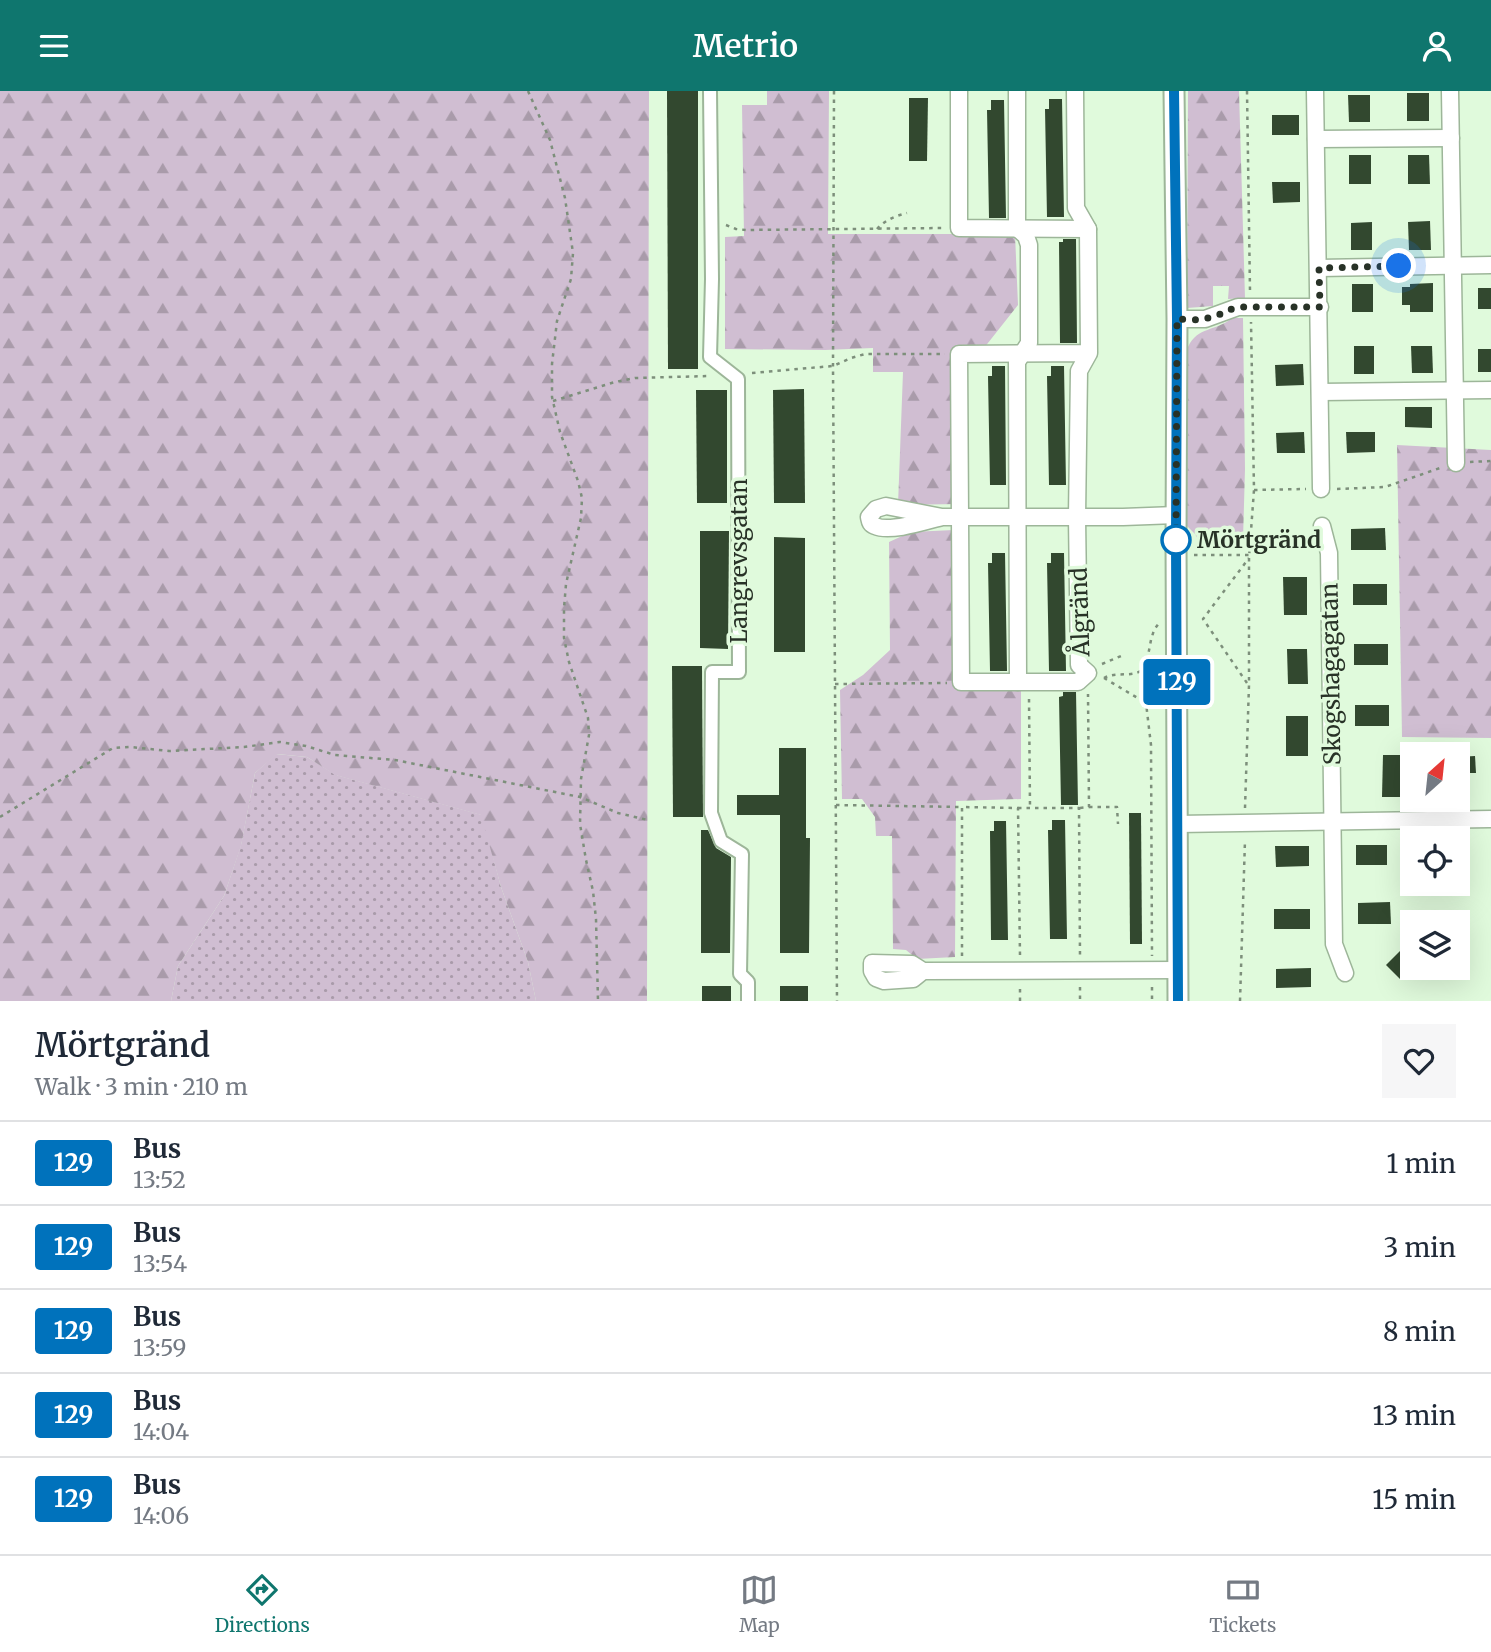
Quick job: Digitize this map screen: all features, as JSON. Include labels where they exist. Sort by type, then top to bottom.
[{"type":"street","points":[[710,91],[710,357],[732,374]]},
{"type":"street","points":[[959,91],[959,228],[1088,229]]},
{"type":"street","points":[[1017,91],[1017,228],[1026,236],[1029,245],[1029,343],[1017,362],[1018,517],[1024,682]]},
{"type":"street","points":[[1075,91],[1076,208],[1088,229]]},
{"type":"street","points":[[1174,91],[1178,1001]]},
{"type":"street","points":[[1315,91],[1321,489]]},
{"type":"street","points":[[1450,91],[1456,463]]},
{"type":"street","points":[[1316,139],[1451,138]]},
{"type":"street","name":"Ålgränd","points":[[961,683],[1078,682],[1088,673],[1079,665],[1077,517],[1079,371],[1088,353],[1088,229]]},
{"type":"street","points":[[1319,268],[1491,265]]},
{"type":"street","points":[[1177,319],[1205,319],[1228,309],[1250,307],[1320,307]]},
{"type":"street","points":[[961,683],[959,354],[1088,353]]},
{"type":"street","name":"Langrevsgatan","points":[[732,374],[738,379],[739,672],[712,672],[711,813],[721,841],[742,854],[740,974],[748,982],[748,1001]]},
{"type":"street","points":[[1320,391],[1491,390]]},
{"type":"street","points":[[942,517],[1176,515]]},
{"type":"street","name":"Skogshagagatan","points":[[1322,526],[1329,553],[1334,944],[1345,973]]},
{"type":"street","points":[[1178,824],[1491,819]]},
{"type":"street","points":[[923,971],[1178,970]]},
{"type":"path","points":[[528,91],[550,140],[565,198],[573,253],[571,279],[556,332],[552,364],[553,401],[560,432],[582,498],[581,518],[566,584],[564,638],[569,662],[588,717],[589,735],[580,797],[580,824],[596,919],[598,1001]]},
{"type":"path","points":[[834,91],[837,1001]]},
{"type":"path","points":[[1240,1001],[1249,685],[1249,557],[1254,490],[1247,91]]},
{"type":"path","points":[[877,229],[895,216],[906,213]]},
{"type":"path","points":[[711,216],[736,229],[959,228]]},
{"type":"path","points":[[553,401],[635,378],[833,366],[865,354],[959,354]]},
{"type":"path","points":[[1254,490],[1385,487],[1456,463],[1491,461]]},
{"type":"path","points":[[1194,555],[1249,557]]},
{"type":"path","points":[[1203,619],[1249,557]]},
{"type":"path","points":[[1195,619],[1203,619]]},
{"type":"path","points":[[1203,619],[1249,685]]},
{"type":"path","points":[[1152,1001],[1151,745],[1146,703],[1146,666],[1154,630],[1158,624],[1166,621]]},
{"type":"path","points":[[1088,673],[1121,656]]},
{"type":"path","points":[[1104,678],[1110,674],[1136,674],[1146,666]]},
{"type":"path","points":[[1088,673],[1104,678],[1146,703]]},
{"type":"path","points":[[1088,673],[1088,807]]},
{"type":"path","points":[[1024,682],[1030,807]]},
{"type":"path","points":[[835,684],[961,683]]},
{"type":"path","points":[[0,817],[113,748],[169,751],[280,743],[306,746],[335,755],[395,760],[580,797],[618,813],[648,820]]},
{"type":"path","points":[[836,805],[1117,807],[1118,824]]},
{"type":"path","points":[[962,807],[962,971]]},
{"type":"path","points":[[1018,808],[1020,971]]},
{"type":"path","points":[[1079,808],[1080,971]]},
{"type":"green space","points":[[0,91],[649,91],[647,1001],[536,1001],[528,962],[501,887],[481,815],[335,775],[307,757],[277,754],[255,773],[241,846],[224,896],[178,966],[171,1001],[0,1001]]},
{"type":"green space","points":[[767,91],[829,91],[828,234],[1015,234],[1018,305],[984,348],[958,347],[958,504],[898,505],[903,372],[873,372],[873,348],[725,349],[725,237],[744,236],[742,105],[767,105]]},
{"type":"green space","points":[[1188,91],[1239,91],[1245,298],[1228,299],[1229,286],[1213,286],[1213,306],[1187,308]]},
{"type":"green space","points":[[1232,318],[1243,318],[1243,540],[1236,546],[1201,545],[1187,526],[1188,347],[1202,332]]},
{"type":"green space","points":[[1397,445],[1491,450],[1491,738],[1402,737]]},
{"type":"green space","points":[[954,530],[957,688],[1021,690],[1021,799],[956,801],[955,957],[917,959],[906,950],[893,949],[892,836],[876,836],[875,817],[862,799],[842,799],[840,690],[863,675],[890,650],[889,542],[911,532]]},
{"type":"green space","points":[[276,754],[307,757],[336,775],[482,815],[501,887],[528,962],[536,1001],[171,1001],[178,966],[224,896],[241,845],[255,773]]},
{"type":"building","points":[[667,91],[698,91],[698,369],[668,369]]},
{"type":"building","points":[[1407,93],[1429,93],[1429,121],[1407,121]]},
{"type":"building","points":[[1348,95],[1370,95],[1370,122],[1349,122]]},
{"type":"building","points":[[909,98],[928,98],[927,161],[909,161]]},
{"type":"building","points":[[1049,99],[1062,99],[1064,217],[1047,217],[1045,109],[1049,109]]},
{"type":"building","points":[[991,100],[1004,100],[1006,218],[989,218],[987,110],[991,110]]},
{"type":"building","points":[[1272,115],[1299,115],[1299,135],[1272,135]]},
{"type":"building","points":[[1349,155],[1371,155],[1371,184],[1349,184]]},
{"type":"building","points":[[1408,155],[1429,155],[1430,184],[1408,184]]},
{"type":"building","points":[[1272,182],[1300,182],[1300,202],[1273,203]]},
{"type":"building","points":[[1430,221],[1431,250],[1409,250],[1408,222]]},
{"type":"building","points":[[1372,222],[1372,250],[1351,250],[1351,223]]},
{"type":"building","points":[[1063,239],[1076,239],[1077,343],[1060,343],[1059,242],[1063,242]]},
{"type":"building","points":[[1433,283],[1433,312],[1410,312],[1410,305],[1402,305],[1402,287]]},
{"type":"building","points":[[1352,284],[1373,284],[1373,312],[1352,312]]},
{"type":"building","points":[[1478,288],[1491,288],[1491,309],[1478,309]]},
{"type":"building","points":[[1354,346],[1374,346],[1374,374],[1354,374]]},
{"type":"building","points":[[1411,346],[1432,346],[1433,373],[1412,373]]},
{"type":"building","points":[[1478,349],[1491,349],[1491,372],[1478,372]]},
{"type":"building","points":[[1303,364],[1304,385],[1276,386],[1275,365]]},
{"type":"building","points":[[992,366],[1005,366],[1006,485],[990,485],[988,376],[992,376]]},
{"type":"building","points":[[1051,366],[1064,366],[1066,485],[1049,485],[1047,376],[1051,376]]},
{"type":"building","points":[[804,389],[805,503],[774,503],[773,390]]},
{"type":"building","points":[[696,390],[727,390],[727,503],[697,503]]},
{"type":"building","points":[[1405,407],[1432,407],[1432,428],[1405,427]]},
{"type":"building","points":[[1304,432],[1305,453],[1277,453],[1276,433]]},
{"type":"building","points":[[1346,432],[1375,432],[1375,452],[1347,453]]},
{"type":"building","points":[[1385,528],[1386,550],[1351,550],[1351,529]]},
{"type":"building","points":[[700,531],[729,531],[728,649],[700,648]]},
{"type":"building","points":[[774,537],[805,538],[805,652],[774,652]]},
{"type":"building","points":[[992,553],[1005,553],[1007,671],[990,671],[988,563],[992,563]]},
{"type":"building","points":[[1051,553],[1064,553],[1066,671],[1049,671],[1047,563],[1051,563]]},
{"type":"building","points":[[1283,577],[1307,577],[1307,615],[1284,615]]},
{"type":"building","points":[[1353,584],[1387,584],[1387,605],[1353,605]]},
{"type":"building","points":[[1354,644],[1388,644],[1388,665],[1354,665]]},
{"type":"building","points":[[1287,649],[1307,649],[1308,684],[1288,684]]},
{"type":"building","points":[[672,666],[702,666],[703,817],[673,817]]},
{"type":"building","points":[[1063,692],[1076,692],[1078,805],[1061,805],[1059,697],[1063,696]]},
{"type":"building","points":[[1355,705],[1389,705],[1389,726],[1355,726]]},
{"type":"building","points":[[1286,716],[1308,716],[1308,756],[1286,756]]},
{"type":"building","points":[[779,748],[806,748],[806,838],[810,838],[809,953],[780,953],[780,815],[737,815],[737,795],[779,795]]},
{"type":"building","points":[[1383,755],[1400,755],[1400,797],[1382,797]]},
{"type":"building","points":[[1470,756],[1475,756],[1476,773],[1470,773]]},
{"type":"building","points":[[1129,813],[1141,813],[1142,944],[1130,944]]},
{"type":"building","points":[[1052,820],[1065,820],[1067,939],[1050,939],[1048,830],[1052,830]]},
{"type":"building","points":[[994,821],[1006,821],[1008,940],[991,940],[990,831],[994,831]]},
{"type":"building","points":[[701,830],[708,830],[716,848],[731,857],[730,953],[701,953]]},
{"type":"building","points":[[1356,845],[1387,845],[1387,865],[1356,865]]},
{"type":"building","points":[[1275,846],[1309,846],[1309,866],[1276,867]]},
{"type":"building","points":[[1390,902],[1391,924],[1358,924],[1358,903]]},
{"type":"building","points":[[1274,909],[1310,909],[1310,929],[1274,929]]},
{"type":"building","points":[[1400,951],[1400,979],[1386,965]]},
{"type":"building","points":[[1311,968],[1311,987],[1276,988],[1276,969]]},
{"type":"building","points":[[702,986],[731,986],[731,1001],[702,1001]]},
{"type":"building","points":[[780,986],[808,986],[808,1001],[780,1001]]},
{"type":"bus line","name":"129","points":[[1174,91],[1178,1001]]},
{"type":"place","name":"Mörtgränd","points":[[1176,540]]},
{"type":"route","points":[[1176,540],[1177,319],[1205,319],[1238,307],[1320,307],[1319,268],[1399,266]]}]
